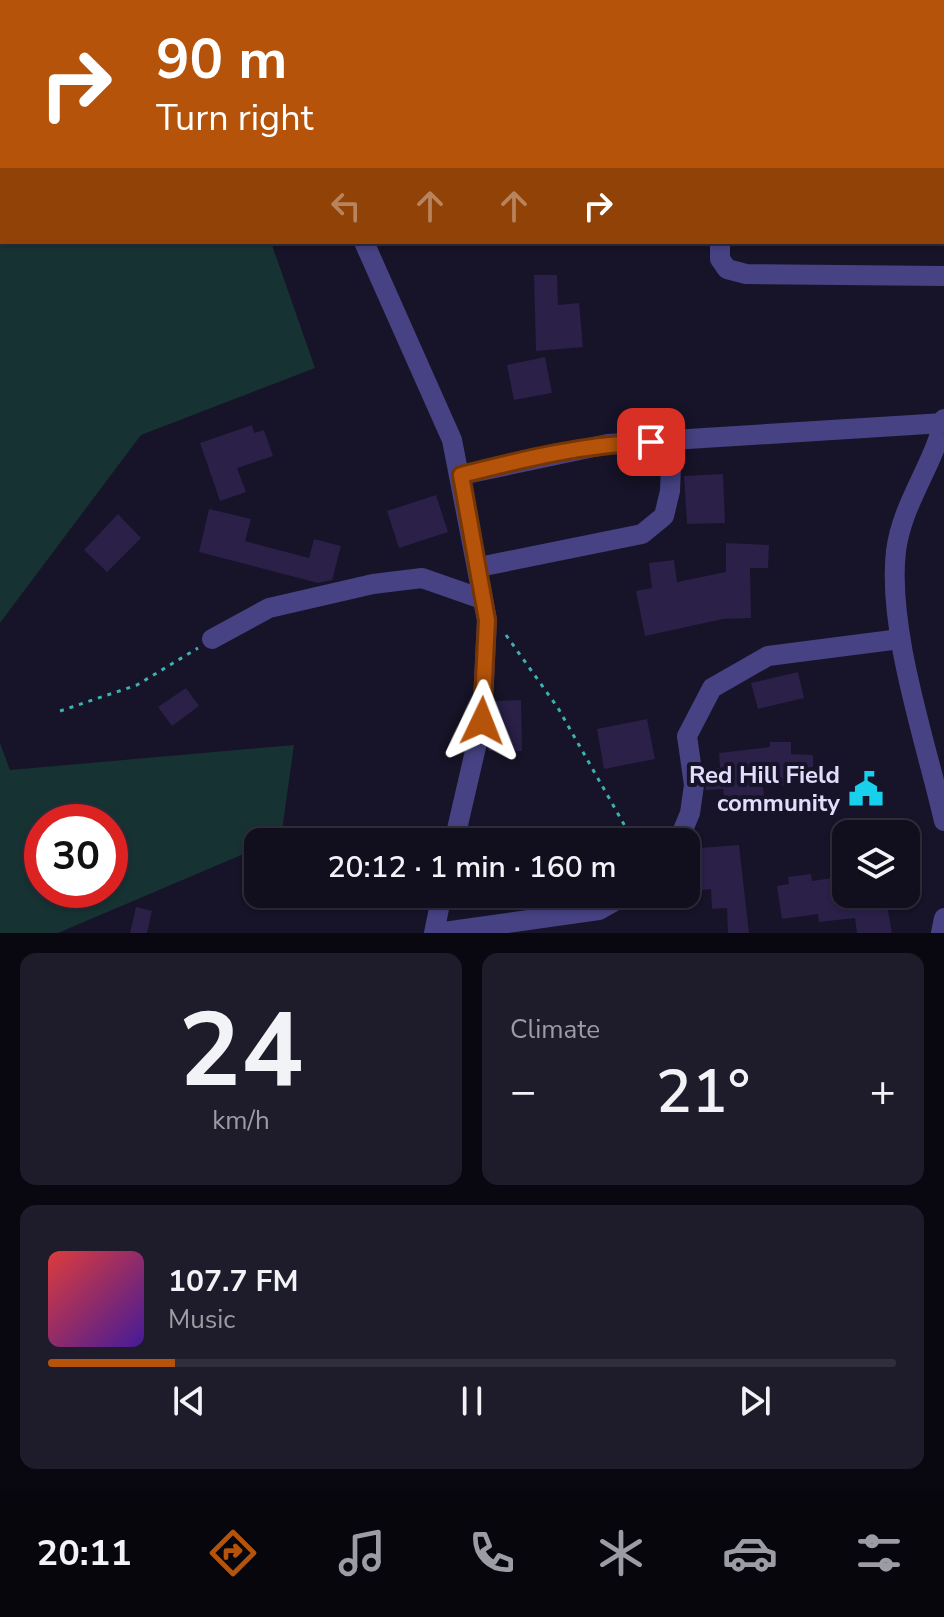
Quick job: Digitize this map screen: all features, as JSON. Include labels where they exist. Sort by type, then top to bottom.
[{"type":"street","points":[[365,244],[452,440],[479,567],[487,620],[482,721],[457,828]]},
{"type":"street","points":[[720,244],[720,259],[727,269],[746,274],[944,276]]},
{"type":"street","points":[[461,475],[537,456],[608,444],[944,422],[909,500],[896,552],[900,639],[944,821]]},
{"type":"street","points":[[479,567],[642,534],[664,516],[670,491],[672,441]]},
{"type":"street","points":[[212,639],[269,608],[373,584],[422,578],[482,599]]},
{"type":"street","points":[[684,828],[690,813],[694,785],[687,736],[712,688],[768,656],[900,639]]},
{"type":"street","points":[[440,908],[436,933],[602,908]]},
{"type":"street","points":[[941,933],[944,922]]},
{"type":"path","points":[[505,633],[558,708],[623,828]]},
{"type":"path","points":[[60,711],[137,685],[212,639]]},
{"type":"green space","points":[[0,244],[272,244],[315,368],[141,435],[0,623]]},
{"type":"green space","points":[[0,743],[10,770],[294,745],[282,828],[244,828],[244,854],[128,903],[128,804],[24,804],[24,908],[117,908],[58,933],[0,933]]},
{"type":"building","points":[[534,275],[557,275],[558,305],[579,303],[583,347],[536,351]]},
{"type":"building","points":[[545,357],[552,393],[514,400],[507,365]]},
{"type":"building","points":[[252,425],[254,433],[264,430],[273,456],[237,468],[246,492],[220,501],[200,443]]},
{"type":"building","points":[[723,474],[725,523],[687,524],[684,476]]},
{"type":"building","points":[[436,495],[448,532],[399,548],[387,511]]},
{"type":"building","points":[[209,509],[251,519],[245,541],[309,558],[314,539],[341,546],[332,580],[318,583],[199,552]]},
{"type":"building","points":[[118,514],[141,538],[107,572],[84,550]]},
{"type":"building","points":[[726,543],[769,545],[768,568],[750,568],[751,618],[723,619],[645,636],[636,591],[652,588],[649,563],[674,560],[677,582],[726,572]]},
{"type":"building","points":[[798,672],[804,698],[758,709],[751,683]]},
{"type":"building","points":[[186,688],[199,706],[172,726],[158,707]]},
{"type":"building","points":[[521,700],[522,751],[488,751],[496,701]]},
{"type":"building","points":[[647,719],[655,759],[604,769],[597,729]]},
{"type":"building","points":[[770,742],[791,742],[791,754],[813,755],[813,774],[790,773],[790,785],[763,785],[765,809],[726,813],[723,789],[706,790],[705,769],[720,768],[719,753],[770,747]]},
{"type":"building","points":[[739,845],[749,933],[728,933],[727,908],[712,909],[711,889],[702,890],[700,848]]},
{"type":"building","points":[[811,874],[812,881],[832,878],[832,908],[888,908],[892,933],[857,933],[855,918],[819,922],[818,914],[782,919],[777,886],[789,884],[788,877]]},
{"type":"building","points":[[136,907],[152,911],[147,933],[130,933]]},
{"type":"place","name":"Red Hill Field community","points":[[866,789]]},
{"type":"route","points":[[482,721],[487,620],[461,475],[537,456],[608,444],[651,442]]}]
